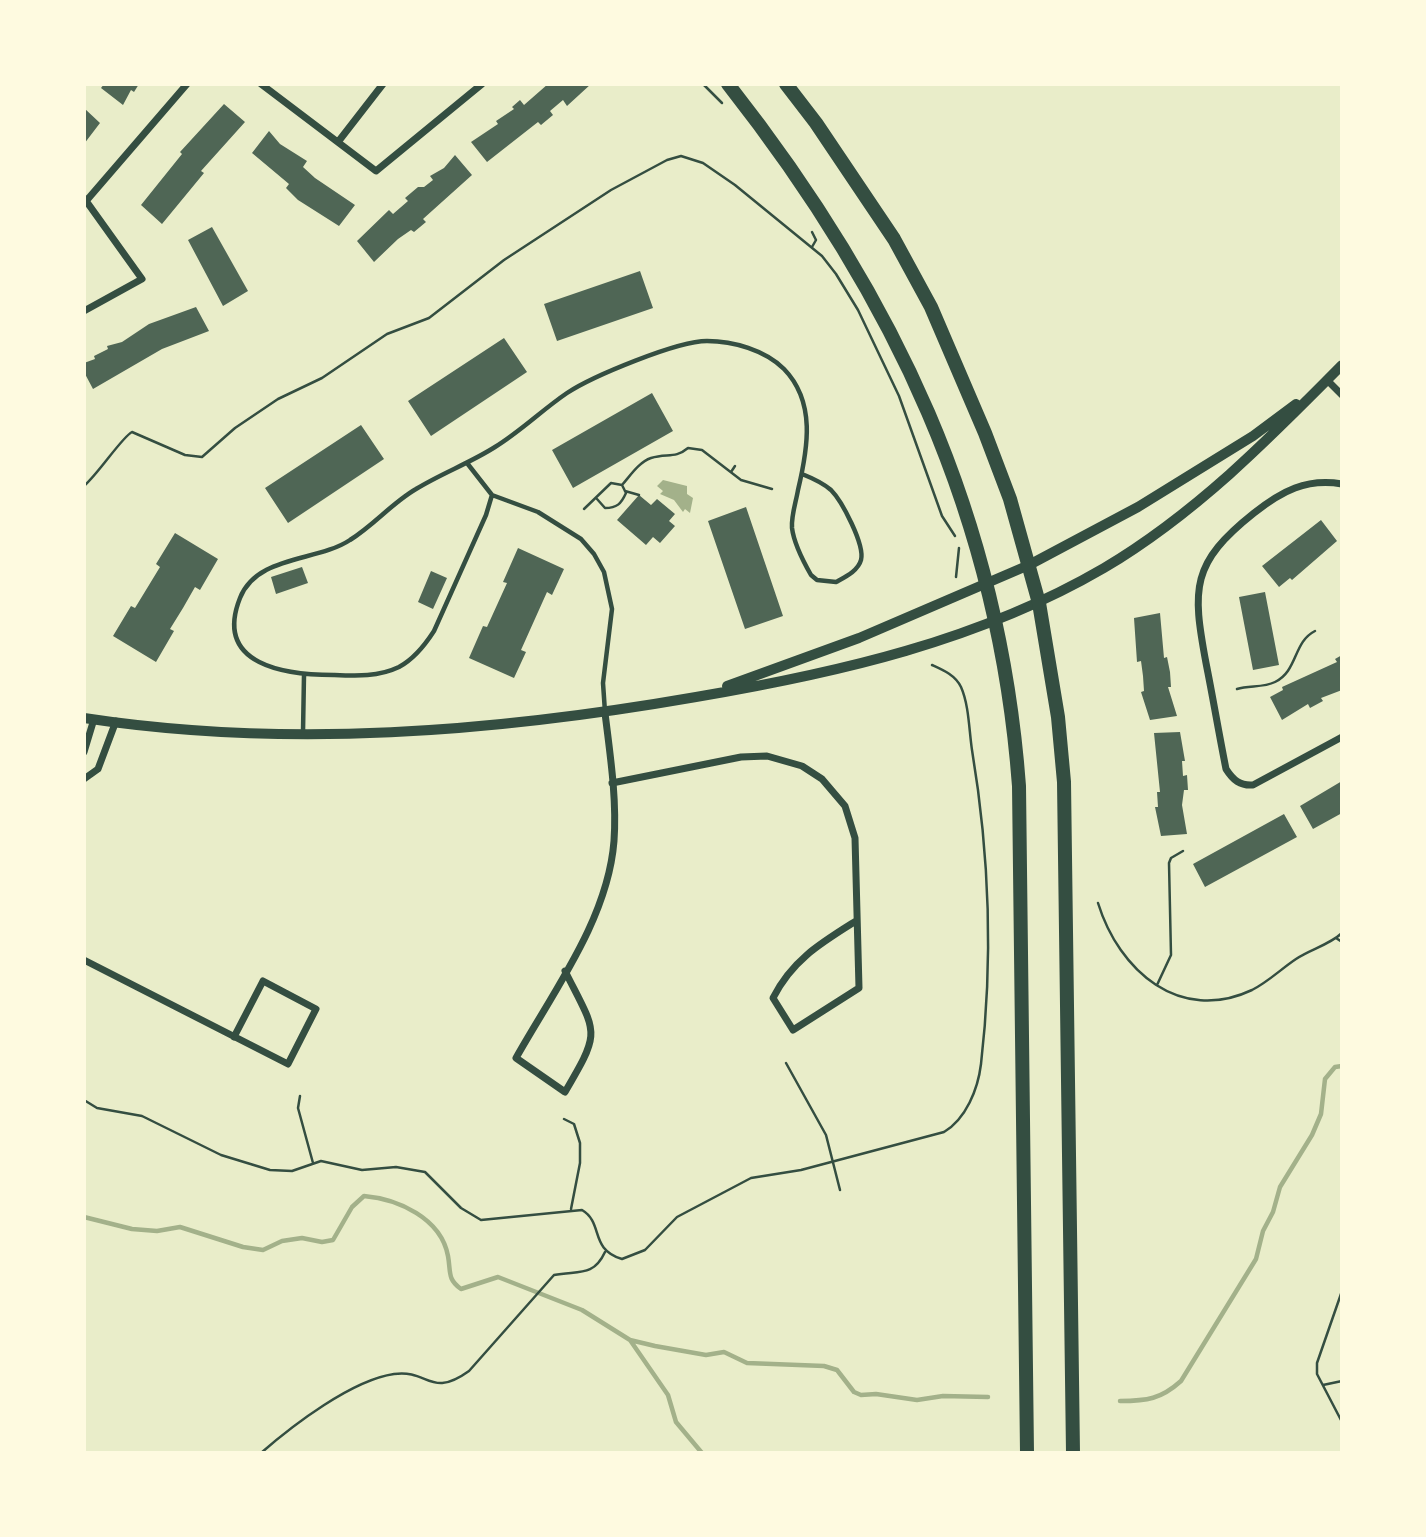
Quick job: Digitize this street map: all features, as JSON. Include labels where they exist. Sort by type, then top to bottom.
[{"type":"main road","points":[[728,84],[779,149],[817,205],[901,349],[920,391],[962,503],[996,620],[1014,719],[1018,786],[1027,1453]]},
{"type":"main road","points":[[786,84],[854,177],[894,239],[931,307],[998,466],[1039,603],[1058,717],[1064,782],[1073,1453]]},
{"type":"street","points":[[84,311],[142,279],[86,199],[187,84]]},
{"type":"street","points":[[261,84],[376,172],[482,84]]},
{"type":"street","points":[[338,142],[383,84]]},
{"type":"street","points":[[84,752],[89,718],[303,733],[454,729],[605,713],[691,698],[863,664],[932,644],[1039,603],[1156,536],[1209,494],[1342,365]]},
{"type":"street","points":[[691,698],[779,669],[1029,565],[1138,507],[1193,474],[1253,436],[1327,380]]},
{"type":"street","points":[[1327,380],[1342,395]]},
{"type":"street","points":[[1342,484],[1311,482],[1292,488],[1274,498],[1233,530],[1220,542],[1203,570],[1196,608],[1226,769],[1231,777],[1245,785],[1254,785],[1342,737]]},
{"type":"street","points":[[565,971],[591,1022],[593,1036],[590,1049],[565,1092],[516,1058],[595,914],[610,866],[614,841],[605,713]]},
{"type":"street","points":[[84,779],[98,769],[116,721]]},
{"type":"street","points":[[612,783],[741,757],[767,756],[802,766],[836,793],[852,822],[859,988],[793,1030],[773,998],[781,982],[806,953],[856,921]]},
{"type":"street","points":[[84,960],[234,1037],[288,1064],[316,1009],[263,981],[234,1037]]},
{"type":"lane","points":[[492,495],[486,515],[434,631],[414,656],[402,666],[372,676],[304,675],[270,669],[242,647],[236,622],[241,597],[254,579],[277,566],[347,542],[417,488],[467,463],[516,433],[566,393],[618,367],[703,341],[728,343],[767,356],[794,381],[806,407],[802,474],[792,527],[798,548],[811,575],[826,583],[836,582],[855,569],[861,560],[861,548],[837,497],[828,488],[802,474]]},
{"type":"lane","points":[[467,463],[492,495],[538,512],[581,539],[604,572],[612,609],[603,683],[605,713]]},
{"type":"lane","points":[[303,733],[304,675]]},
{"type":"path","points":[[703,84],[724,105]]},
{"type":"path","points":[[84,486],[99,473],[125,435],[132,432],[185,455],[202,457],[235,428],[278,399],[323,378],[387,334],[429,318],[530,243],[611,190],[667,160],[681,156],[703,163],[812,247],[848,292],[899,397],[942,516],[958,540],[956,577]]},
{"type":"path","points":[[811,229],[816,240],[812,247]]},
{"type":"path","points":[[622,485],[640,464],[651,458],[675,457],[688,448],[702,450],[750,484],[772,489]]},
{"type":"path","points":[[731,472],[735,466]]},
{"type":"path","points":[[584,509],[597,499],[599,491],[611,483],[622,485]]},
{"type":"path","points":[[622,485],[625,491],[639,495]]},
{"type":"path","points":[[597,499],[606,508],[613,508],[620,504],[625,491]]},
{"type":"path","points":[[1237,689],[1266,686],[1285,677],[1304,638],[1315,631]]},
{"type":"path","points":[[84,1100],[97,1108],[142,1116],[198,1145],[252,1166],[281,1172],[330,1161],[362,1170],[396,1167],[425,1172],[472,1217],[481,1220],[571,1209],[588,1213],[605,1252],[628,1259],[645,1250],[677,1217],[751,1178],[833,1161],[944,1132],[953,1126],[971,1099],[981,1063],[987,902],[982,817],[960,685],[947,673],[932,665]]},
{"type":"path","points":[[1157,985],[1171,955],[1169,863],[1171,858],[1183,851]]},
{"type":"path","points":[[1098,903],[1104,921],[1132,967],[1157,985],[1186,998],[1204,1002],[1219,1001],[1252,990],[1303,955],[1342,933]]},
{"type":"path","points":[[1336,938],[1342,942]]},
{"type":"path","points":[[786,1063],[819,1119],[840,1190]]},
{"type":"path","points":[[300,1096],[298,1108],[313,1163]]},
{"type":"path","points":[[564,1119],[574,1124],[580,1143],[571,1209]]},
{"type":"path","points":[[261,1453],[310,1413],[371,1381],[403,1373],[434,1384],[446,1384],[469,1371],[554,1275],[594,1270],[605,1252]]},
{"type":"path","points":[[1342,1290],[1317,1363],[1317,1374],[1342,1422]]},
{"type":"path","points":[[1323,1385],[1342,1381]]},
{"type":"shaded area","points":[[663,480],[687,486],[687,494],[693,498],[690,513],[685,509],[683,512],[674,500],[660,494],[663,491],[657,486]]},
{"type":"building","points":[[104,84],[139,84],[134,92],[131,90],[123,105],[101,88]]},
{"type":"building","points":[[548,84],[591,84],[567,106],[563,100],[550,111],[553,115],[541,125],[538,122],[487,162],[471,142],[498,124],[496,121],[514,109],[512,107],[520,100],[524,105]]},
{"type":"building","points":[[224,104],[245,122],[201,171],[204,173],[162,224],[141,205],[182,154],[180,152]]},
{"type":"building","points":[[84,108],[100,123],[84,144]]},
{"type":"building","points":[[269,131],[280,144],[307,161],[303,167],[315,178],[355,205],[339,226],[298,200],[286,188],[289,184],[252,153]]},
{"type":"building","points":[[455,155],[472,175],[423,219],[426,222],[414,232],[411,230],[398,239],[374,262],[357,241],[389,210],[393,214],[408,201],[405,198],[418,187],[424,187],[433,180],[430,176],[444,168]]},
{"type":"building","points":[[212,227],[248,291],[223,306],[188,240]]},
{"type":"building","points":[[640,271],[653,308],[557,341],[544,304]]},
{"type":"building","points":[[196,307],[209,331],[162,349],[93,389],[84,372],[84,363],[95,359],[94,356],[108,349],[107,346],[122,342],[149,324]]},
{"type":"building","points":[[504,338],[527,372],[431,436],[408,401]]},
{"type":"building","points":[[652,393],[673,431],[573,488],[552,450]]},
{"type":"building","points":[[361,425],[384,459],[288,523],[265,488]]},
{"type":"building","points":[[639,495],[651,505],[657,499],[675,514],[669,521],[675,526],[660,543],[653,537],[646,545],[617,520]]},
{"type":"building","points":[[746,507],[783,616],[745,629],[708,521]]},
{"type":"building","points":[[1321,520],[1337,541],[1292,580],[1290,578],[1279,587],[1262,566]]},
{"type":"building","points":[[175,533],[218,559],[200,590],[195,587],[170,629],[174,631],[156,662],[113,636],[131,606],[135,608],[160,567],[156,564]]},
{"type":"building","points":[[518,548],[564,569],[552,595],[547,592],[521,650],[526,652],[514,678],[469,658],[507,583],[503,582]]},
{"type":"building","points":[[302,567],[308,583],[276,594],[271,577]]},
{"type":"building","points":[[431,571],[447,578],[433,609],[418,602]]},
{"type":"building","points":[[1265,592],[1279,665],[1253,670],[1239,597]]},
{"type":"building","points":[[1160,613],[1164,658],[1167,657],[1170,672],[1171,687],[1168,687],[1177,716],[1150,720],[1141,692],[1144,691],[1143,676],[1141,661],[1137,662],[1134,618]]},
{"type":"building","points":[[1342,655],[1342,690],[1321,698],[1323,701],[1310,708],[1308,704],[1282,720],[1270,697],[1283,690],[1282,687],[1337,662],[1335,659]]},
{"type":"building","points":[[1180,732],[1185,761],[1182,761],[1183,776],[1187,775],[1188,790],[1184,790],[1182,805],[1187,834],[1161,836],[1155,807],[1158,807],[1157,792],[1160,792],[1154,733]]},
{"type":"building","points":[[1342,781],[1342,813],[1313,829],[1300,806]]},
{"type":"building","points":[[1284,814],[1297,837],[1205,887],[1193,864]]},
{"type":"waterway","points":[[1120,1401],[1153,1398],[1167,1392],[1181,1381],[1256,1259],[1263,1231],[1273,1212],[1280,1187],[1312,1135],[1321,1114],[1325,1079],[1335,1067],[1342,1066]]},
{"type":"waterway","points":[[84,1217],[132,1229],[157,1231],[180,1227],[243,1247],[263,1250],[282,1241],[302,1238],[322,1242],[333,1240],[352,1207],[364,1196],[377,1198],[404,1206],[437,1231],[444,1243],[452,1278],[461,1289],[498,1277],[582,1310],[630,1340],[706,1355],[724,1352],[747,1363],[824,1366],[837,1370],[854,1392],[861,1395],[876,1394],[917,1400],[943,1396],[988,1397]]},
{"type":"waterway","points":[[630,1340],[668,1395],[676,1422],[702,1453]]}]
